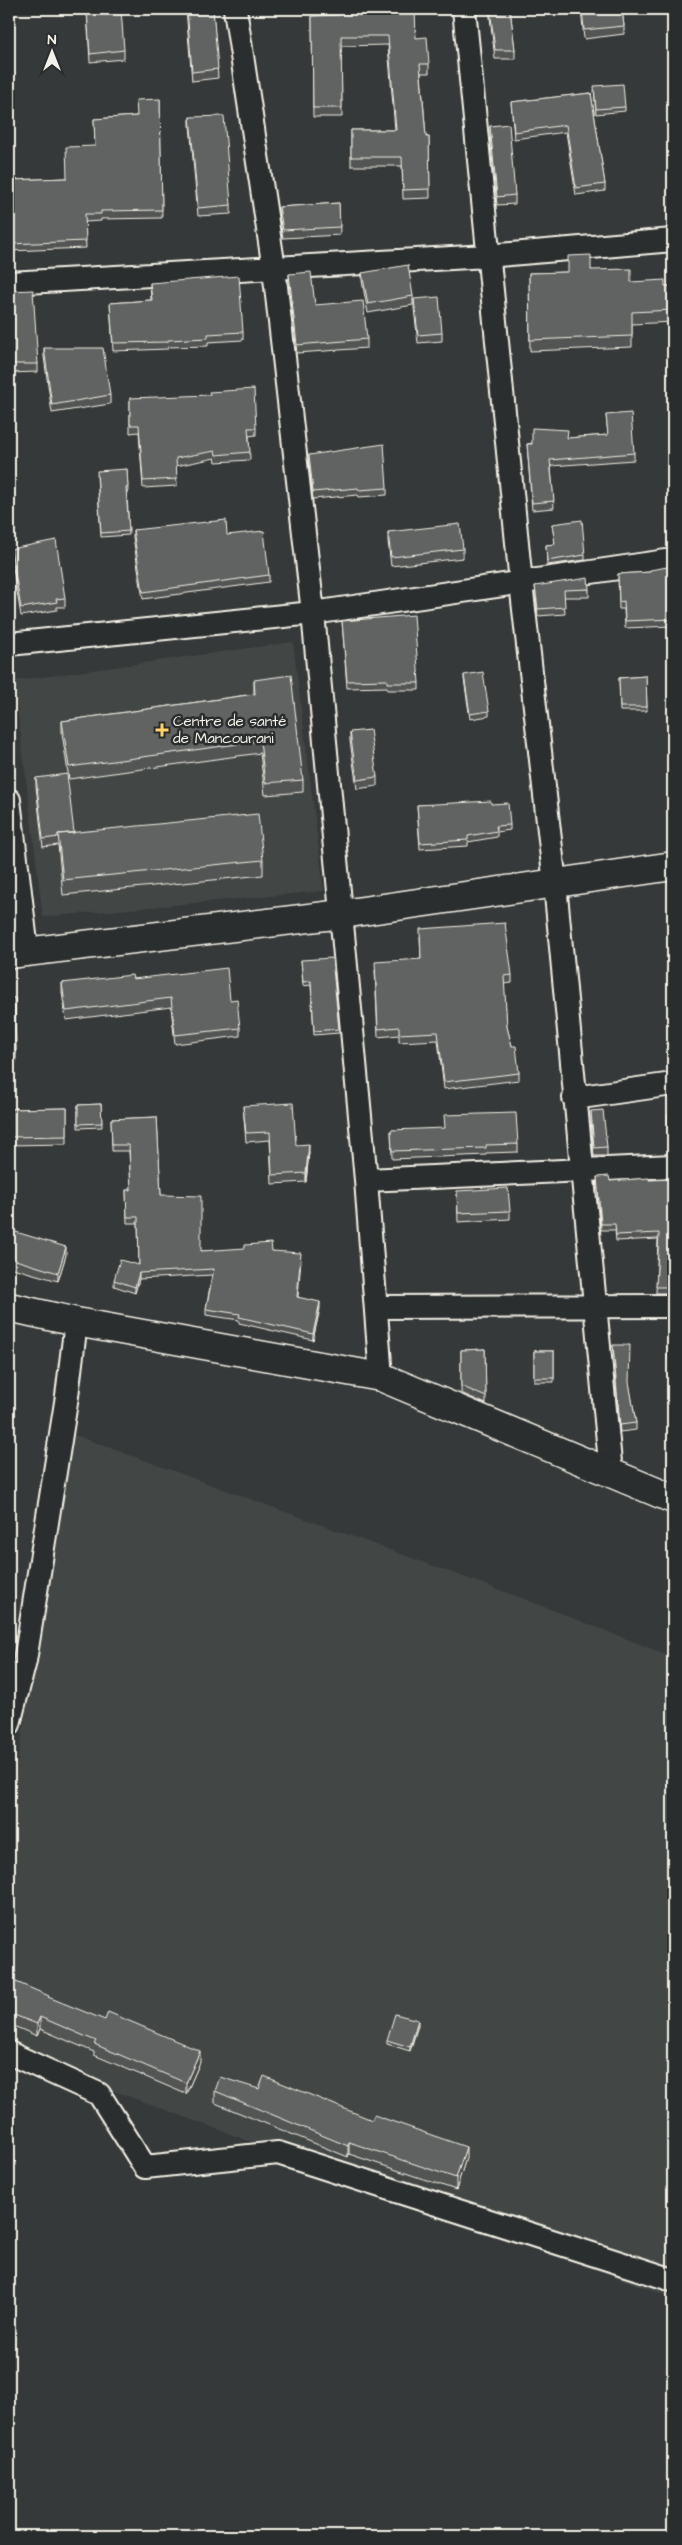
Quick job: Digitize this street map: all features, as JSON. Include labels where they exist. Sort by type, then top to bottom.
[{"type":"street","points":[[235,9],[274,269],[313,613],[366,1180],[381,1377]]},
{"type":"street","points":[[464,9],[520,583],[555,884],[574,1098],[597,1306],[611,1473]]},
{"type":"street","points":[[9,283],[487,256],[673,240]]},
{"type":"street","points":[[9,644],[313,613],[673,560]]},
{"type":"street","points":[[9,800],[18,952],[342,914],[673,866]]},
{"type":"street","points":[[574,1098],[673,1084]]},
{"type":"street","points":[[366,1180],[673,1166]]},
{"type":"street","points":[[376,1307],[673,1306]]},
{"type":"street","points":[[9,1308],[76,1322],[381,1377],[673,1499]]},
{"type":"street","points":[[9,1724],[17,1658],[67,1396],[76,1322]]},
{"type":"street","points":[[9,2052],[99,2094],[145,2168],[278,2153],[673,2280]]},
{"type":"shaded area","name":"Centre de santé de Mancourani","points":[[293,642],[324,891],[43,917],[14,681]]},
{"type":"shaded area","points":[[72,1434],[524,1599],[673,1657],[673,2298],[9,2052],[9,1792],[16,1771]]},
{"type":"building","points":[[121,9],[124,50],[90,54],[87,11]]},
{"type":"building","points":[[187,9],[213,9],[218,69],[192,72]]},
{"type":"building","points":[[340,9],[415,9],[416,38],[427,37],[429,64],[420,64],[426,137],[429,137],[430,189],[403,190],[402,157],[351,157],[351,130],[396,130],[388,36],[341,36],[342,108],[313,108],[312,16],[340,15]]},
{"type":"building","points":[[490,9],[510,9],[515,50],[495,50]]},
{"type":"building","points":[[582,9],[622,9],[624,26],[584,30]]},
{"type":"building","points":[[623,84],[625,107],[596,109],[594,86]]},
{"type":"building","points":[[591,93],[605,184],[576,188],[566,125],[514,132],[511,102]]},
{"type":"building","points":[[160,99],[162,210],[101,211],[101,214],[85,214],[86,241],[9,244],[9,180],[67,178],[66,147],[95,146],[94,119],[137,116],[136,100]]},
{"type":"building","points":[[224,116],[231,205],[198,208],[190,117]]},
{"type":"building","points":[[509,124],[515,195],[497,197],[490,126]]},
{"type":"building","points":[[339,203],[340,227],[283,230],[279,207]]},
{"type":"building","points":[[591,255],[591,270],[631,269],[631,282],[665,280],[665,286],[673,286],[673,310],[632,312],[632,336],[530,340],[529,273],[568,272],[568,256]]},
{"type":"building","points":[[408,265],[413,296],[368,304],[362,273]]},
{"type":"building","points":[[311,272],[315,305],[363,301],[367,339],[297,345],[289,274]]},
{"type":"building","points":[[239,276],[243,332],[208,334],[208,338],[168,340],[168,342],[113,343],[110,303],[152,300],[150,283]]},
{"type":"building","points":[[33,290],[38,364],[9,364],[9,291]]},
{"type":"building","points":[[439,297],[442,333],[418,335],[414,299]]},
{"type":"building","points":[[44,348],[103,348],[110,395],[52,405]]},
{"type":"building","points":[[254,389],[256,428],[248,428],[250,452],[216,455],[215,451],[176,458],[177,479],[143,481],[139,425],[130,425],[130,398],[210,395],[209,392]]},
{"type":"building","points":[[631,413],[634,453],[550,460],[554,501],[532,503],[527,444],[532,444],[532,428],[568,430],[567,438],[608,435],[606,415]]},
{"type":"building","points":[[384,444],[387,488],[359,490],[358,488],[313,492],[309,455]]},
{"type":"building","points":[[127,469],[128,487],[126,488],[129,531],[101,533],[97,471]]},
{"type":"building","points":[[9,499],[11,521],[9,521]]},
{"type":"building","points":[[226,520],[227,535],[264,531],[269,575],[143,592],[133,530]]},
{"type":"building","points":[[582,520],[585,555],[547,561],[546,545],[555,544],[552,524]]},
{"type":"building","points":[[460,524],[463,549],[391,557],[388,532]]},
{"type":"building","points":[[56,540],[65,598],[56,599],[57,602],[21,608],[11,549]]},
{"type":"building","points":[[673,566],[673,619],[625,621],[624,601],[619,602],[618,574],[650,572],[650,570]]},
{"type":"building","points":[[588,578],[589,589],[564,590],[565,607],[538,609],[535,586]]},
{"type":"building","points":[[414,615],[419,683],[387,683],[387,680],[347,681],[342,621]]},
{"type":"building","points":[[483,672],[489,711],[470,714],[464,675]]},
{"type":"building","points":[[291,675],[303,780],[265,783],[260,741],[69,767],[62,721],[255,694],[254,680]]},
{"type":"building","points":[[646,676],[647,707],[620,707],[619,678]]},
{"type":"building","points":[[370,730],[377,777],[357,780],[350,732]]},
{"type":"building","points":[[67,774],[74,833],[58,834],[59,837],[43,839],[36,778]]},
{"type":"building","points":[[491,801],[491,804],[508,803],[510,825],[496,826],[497,831],[468,836],[468,840],[420,843],[417,805]]},
{"type":"building","points":[[258,814],[263,860],[63,880],[58,834]]},
{"type":"building","points":[[505,923],[512,975],[504,976],[507,1027],[512,1046],[516,1046],[519,1073],[444,1082],[438,1032],[399,1034],[399,1027],[378,1029],[375,962],[421,959],[420,929]]},
{"type":"building","points":[[332,958],[339,1029],[314,1031],[311,981],[303,982],[301,960]]},
{"type":"building","points":[[227,968],[230,1000],[237,999],[240,1028],[175,1035],[171,998],[66,1011],[62,983],[132,975],[133,979]]},
{"type":"building","points":[[9,998],[15,998],[16,1055],[9,1055]]},
{"type":"building","points":[[293,1103],[296,1145],[309,1144],[306,1173],[272,1175],[270,1132],[246,1133],[243,1106]]},
{"type":"building","points":[[101,1104],[102,1123],[78,1124],[78,1105]]},
{"type":"building","points":[[67,1108],[67,1136],[9,1137],[9,1109]]},
{"type":"building","points":[[603,1110],[607,1147],[594,1148],[591,1111]]},
{"type":"building","points":[[516,1113],[518,1144],[486,1145],[486,1148],[392,1151],[391,1130],[445,1128],[444,1115]]},
{"type":"building","points":[[668,1115],[673,1115],[673,1136],[668,1136]]},
{"type":"building","points":[[157,1117],[161,1195],[201,1196],[201,1251],[245,1248],[245,1245],[271,1243],[272,1251],[301,1253],[297,1297],[320,1302],[313,1334],[239,1317],[240,1314],[206,1309],[214,1269],[139,1273],[135,1287],[114,1280],[120,1260],[139,1265],[138,1217],[127,1217],[126,1190],[131,1190],[129,1145],[112,1145],[111,1119]]},
{"type":"building","points":[[609,1176],[610,1181],[649,1178],[649,1180],[673,1179],[673,1287],[656,1287],[659,1233],[616,1235],[615,1224],[601,1224],[597,1177]]},
{"type":"building","points":[[508,1188],[510,1211],[458,1213],[457,1191]]},
{"type":"building","points":[[9,1230],[66,1247],[58,1273],[9,1258]]},
{"type":"building","points":[[670,1329],[673,1329],[673,1352],[668,1352]]},
{"type":"building","points":[[613,1345],[630,1345],[629,1382],[636,1423],[620,1425]]},
{"type":"building","points":[[485,1349],[486,1397],[461,1386],[461,1350]]},
{"type":"building","points":[[534,1351],[554,1351],[554,1378],[534,1378]]},
{"type":"building","points":[[9,1979],[105,2020],[108,2012],[200,2051],[186,2083],[94,2044],[96,2041],[40,2017],[37,2024],[9,2013]]},
{"type":"building","points":[[395,2014],[418,2020],[410,2047],[387,2040]]},
{"type":"building","points":[[264,2076],[372,2120],[374,2115],[466,2147],[456,2178],[349,2142],[348,2146],[215,2091],[220,2077],[259,2089]]},
{"type":"place","name":"Centre de santé de Mancourani","points":[[162,730]]}]
